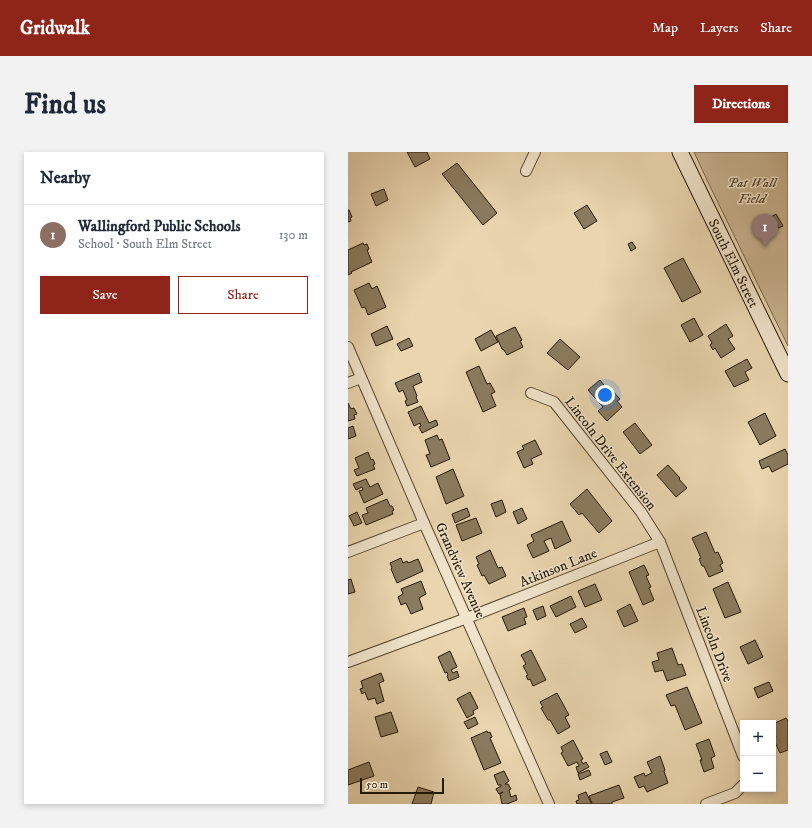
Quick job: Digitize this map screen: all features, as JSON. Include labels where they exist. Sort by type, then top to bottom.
[{"type":"main road","name":"South Elm Street","points":[[680,152],[788,374]]},
{"type":"street","points":[[526,171],[535,152]]},
{"type":"street","name":"Grandview Avenue","points":[[348,347],[424,523],[549,804]]},
{"type":"street","points":[[348,383],[361,378]]},
{"type":"street","name":"Lincoln Drive Extension","points":[[531,393],[554,402],[641,512],[660,542]]},
{"type":"street","points":[[348,552],[424,523]]},
{"type":"street","name":"Atkinson Lane","points":[[348,662],[467,618],[660,542]]},
{"type":"street","name":"Lincoln Drive","points":[[660,542],[740,748]]},
{"type":"street","points":[[706,804],[735,793],[740,788]]},
{"type":"green space","name":"Pat Wall Field","points":[[694,152],[788,152],[788,346],[707,180]]},
{"type":"building","points":[[407,152],[427,152],[430,159],[415,167]]},
{"type":"building","points":[[457,163],[497,213],[483,225],[442,174]]},
{"type":"building","points":[[384,189],[388,200],[376,206],[371,194]]},
{"type":"building","points":[[587,205],[597,221],[584,229],[574,213]]},
{"type":"building","points":[[348,210],[352,217],[350,218],[351,221],[348,222]]},
{"type":"building","points":[[776,214],[783,226],[778,228],[771,217]]},
{"type":"building","points":[[632,242],[636,248],[631,251],[628,244]]},
{"type":"building","points":[[363,243],[364,245],[367,244],[369,249],[367,250],[372,262],[351,272],[352,273],[348,275],[348,250]]},
{"type":"building","points":[[683,258],[701,292],[682,302],[664,268]]},
{"type":"building","points":[[369,283],[372,289],[377,286],[386,307],[368,315],[365,307],[362,308],[354,290]]},
{"type":"building","points":[[694,318],[703,335],[690,342],[681,325]]},
{"type":"building","points":[[726,324],[733,336],[728,339],[735,349],[721,358],[715,348],[713,350],[710,345],[712,343],[708,336]]},
{"type":"building","points":[[387,326],[393,339],[376,346],[371,334]]},
{"type":"building","points":[[515,327],[522,340],[520,341],[523,347],[507,355],[502,349],[496,336]]},
{"type":"building","points":[[491,330],[498,342],[481,351],[475,339]]},
{"type":"building","points":[[409,338],[413,346],[401,351],[397,344]]},
{"type":"building","points":[[560,339],[580,357],[568,370],[547,353]]},
{"type":"building","points":[[747,359],[752,368],[745,372],[749,380],[734,387],[725,371]]},
{"type":"building","points":[[479,366],[487,384],[490,383],[495,392],[491,394],[496,406],[483,412],[466,372]]},
{"type":"building","points":[[419,373],[422,382],[413,386],[418,402],[407,406],[405,401],[407,400],[403,390],[399,392],[395,383]]},
{"type":"building","points":[[600,380],[607,389],[609,387],[620,399],[617,401],[622,407],[607,421],[598,411],[603,407],[588,390]]},
{"type":"building","points":[[348,403],[351,409],[354,408],[357,414],[354,415],[355,419],[348,421]]},
{"type":"building","points":[[421,406],[429,423],[436,420],[438,425],[422,433],[419,427],[421,426],[420,423],[414,426],[408,412]]},
{"type":"building","points":[[765,413],[776,436],[760,445],[748,422]]},
{"type":"building","points":[[635,423],[652,445],[640,454],[623,432]]},
{"type":"building","points":[[353,426],[356,436],[348,439],[348,428]]},
{"type":"building","points":[[437,435],[439,440],[442,439],[450,459],[431,467],[426,455],[430,454],[425,440]]},
{"type":"building","points":[[535,440],[542,454],[531,459],[533,464],[524,468],[517,452],[524,449],[522,446]]},
{"type":"building","points":[[785,449],[788,455],[788,464],[772,472],[769,466],[762,469],[759,461]]},
{"type":"building","points":[[368,452],[371,460],[373,459],[375,469],[357,476],[354,470],[359,468],[355,458]]},
{"type":"building","points":[[668,465],[687,488],[676,497],[657,475]]},
{"type":"building","points":[[453,469],[464,496],[446,504],[436,477]]},
{"type":"building","points":[[366,479],[370,487],[378,483],[383,494],[364,503],[359,491],[363,490],[362,487],[356,490],[353,484]]},
{"type":"building","points":[[587,489],[612,521],[599,533],[582,513],[579,515],[570,504]]},
{"type":"building","points":[[387,499],[390,506],[392,506],[394,510],[392,511],[393,514],[366,525],[362,515],[368,513],[366,508]]},
{"type":"building","points":[[502,500],[506,512],[496,517],[491,504]]},
{"type":"building","points":[[467,508],[470,516],[455,523],[452,514]]},
{"type":"building","points":[[522,508],[527,519],[518,524],[513,512]]},
{"type":"building","points":[[357,512],[362,523],[354,526],[349,516]]},
{"type":"building","points":[[476,518],[482,533],[462,541],[456,525]]},
{"type":"building","points":[[562,521],[571,541],[555,549],[551,538],[544,541],[549,551],[533,558],[527,545],[534,541],[531,535]]},
{"type":"building","points":[[706,532],[715,553],[718,552],[723,563],[720,565],[723,571],[709,577],[704,566],[702,566],[699,559],[701,558],[692,538]]},
{"type":"building","points":[[490,550],[498,568],[502,567],[506,576],[489,584],[484,575],[482,576],[477,565],[479,564],[476,557]]},
{"type":"building","points":[[401,558],[403,563],[407,561],[408,563],[418,559],[423,571],[397,583],[390,563]]},
{"type":"building","points":[[644,565],[649,575],[646,576],[651,587],[649,588],[654,600],[643,605],[629,572]]},
{"type":"building","points":[[351,579],[355,592],[348,594],[348,580]]},
{"type":"building","points":[[421,581],[426,594],[419,598],[423,609],[411,614],[406,603],[401,605],[398,597],[403,594],[401,589]]},
{"type":"building","points":[[728,582],[741,612],[725,618],[713,589]]},
{"type":"building","points":[[595,584],[602,600],[585,607],[578,591]]},
{"type":"building","points":[[571,596],[576,607],[556,617],[550,606]]},
{"type":"building","points":[[630,604],[638,621],[624,627],[617,611]]},
{"type":"building","points":[[543,606],[546,616],[537,620],[533,610]]},
{"type":"building","points":[[524,608],[527,617],[524,618],[526,624],[508,631],[502,617]]},
{"type":"building","points":[[582,618],[587,627],[575,633],[570,624]]},
{"type":"building","points":[[755,640],[763,657],[748,664],[740,647]]},
{"type":"building","points":[[672,648],[678,665],[682,664],[686,675],[667,681],[663,670],[655,672],[652,662],[659,660],[657,653]]},
{"type":"building","points":[[531,650],[546,680],[533,686],[530,679],[528,680],[526,676],[528,675],[523,666],[526,664],[521,655]]},
{"type":"building","points":[[450,651],[457,667],[451,670],[453,673],[457,671],[459,677],[449,681],[447,672],[445,673],[438,657]]},
{"type":"building","points":[[381,673],[384,681],[379,683],[384,701],[377,704],[375,698],[368,700],[365,692],[362,694],[360,689],[363,688],[361,681]]},
{"type":"building","points":[[769,682],[773,691],[758,698],[754,688]]},
{"type":"building","points":[[687,687],[702,723],[685,730],[675,705],[671,706],[666,695]]},
{"type":"building","points":[[470,692],[478,708],[473,711],[474,714],[467,718],[457,699]]},
{"type":"building","points":[[557,693],[569,715],[565,717],[570,727],[558,734],[541,708],[543,707],[540,702]]},
{"type":"building","points":[[391,712],[398,732],[381,737],[375,717]]},
{"type":"building","points":[[475,717],[478,724],[468,729],[464,722]]},
{"type":"building","points":[[786,718],[788,721],[788,750],[780,753],[776,744],[776,723]]},
{"type":"building","points":[[487,731],[488,733],[490,732],[492,737],[490,738],[501,763],[484,770],[471,738]]},
{"type":"building","points":[[709,739],[715,756],[711,758],[714,768],[704,772],[700,760],[702,760],[696,744]]},
{"type":"building","points":[[573,740],[583,759],[581,760],[583,764],[586,762],[589,767],[578,773],[576,767],[579,766],[577,762],[568,766],[561,753],[563,752],[561,747]]},
{"type":"building","points":[[607,751],[612,762],[605,765],[600,754]]},
{"type":"building","points":[[660,756],[668,783],[647,792],[644,786],[639,788],[634,777],[644,773],[645,776],[652,773],[647,762]]},
{"type":"building","points":[[369,762],[374,776],[348,785],[348,770]]},
{"type":"building","points":[[589,770],[591,775],[580,780],[578,774]]},
{"type":"building","points":[[504,771],[509,781],[505,784],[508,784],[511,789],[509,790],[511,797],[516,795],[517,800],[507,804],[502,804],[500,794],[503,792],[499,794],[496,789],[501,785],[498,785],[494,775]]},
{"type":"building","points":[[619,785],[624,798],[612,802],[612,804],[577,804],[576,801],[579,800],[578,795],[586,792],[592,803],[589,796]]},
{"type":"building","points":[[418,787],[434,792],[431,804],[412,804]]},
{"type":"place","name":"Wallingford Public Schools","points":[[765,247]]}]
